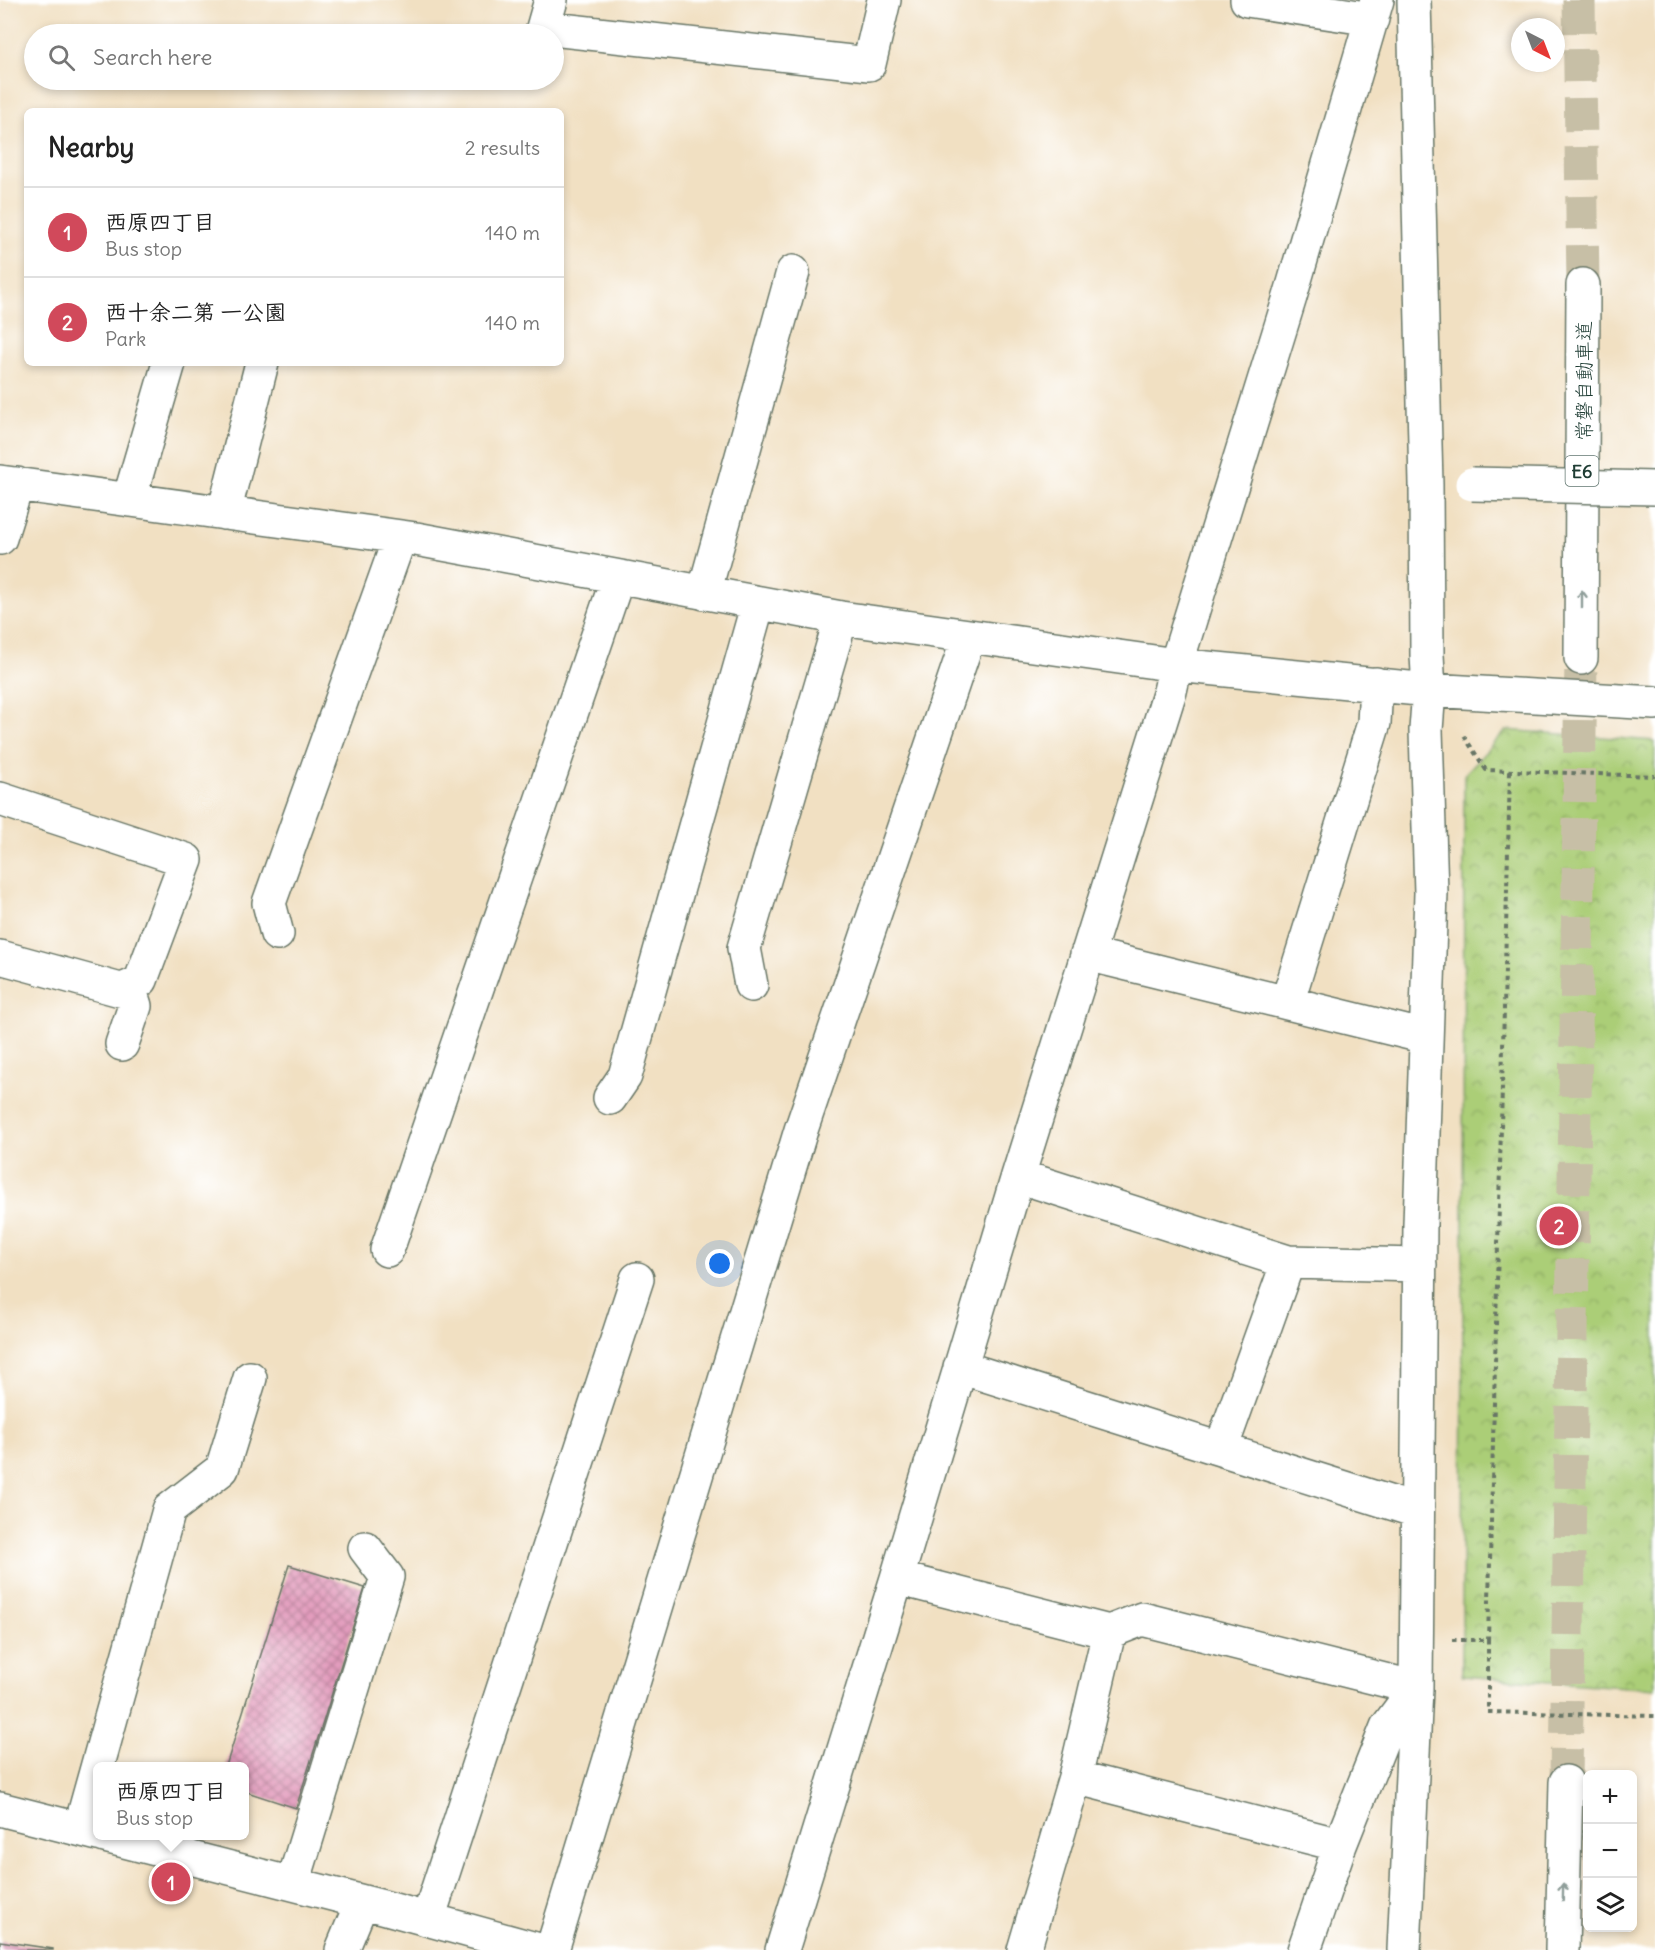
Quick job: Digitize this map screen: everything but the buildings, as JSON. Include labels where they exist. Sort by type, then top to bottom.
[{"type":"main road","points":[[544,24],[551,0]]},
{"type":"main road","points":[[564,30],[869,64],[884,0]]},
{"type":"main road","points":[[782,1950],[1018,1176],[1170,691],[1176,665],[1290,297],[1374,10],[1246,0]]},
{"type":"main road","points":[[1404,1950],[1416,1689],[1420,1265],[1431,893],[1426,730],[1429,690],[1426,655],[1426,484],[1414,0]]},
{"type":"main road","points":[[704,593],[793,272]]},
{"type":"main road","name":"常磐自動車道","points":[[1581,658],[1583,285]]},
{"type":"main road","points":[[129,500],[168,366]]},
{"type":"main road","points":[[224,513],[261,366]]},
{"type":"main road","points":[[0,538],[9,483],[400,537],[841,618],[1176,665],[1429,690],[1655,704]]},
{"type":"main road","points":[[1426,484],[1655,488]]},
{"type":"main road","points":[[277,934],[269,903],[400,537]]},
{"type":"main road","points":[[387,1250],[618,577]]},
{"type":"main road","points":[[610,1098],[625,1076],[758,603]]},
{"type":"main road","points":[[751,985],[744,948],[841,618]]},
{"type":"main road","points":[[552,1950],[801,1130],[969,636]]},
{"type":"main road","points":[[1287,1003],[1374,723],[1376,684]]},
{"type":"main road","points":[[0,800],[186,860],[141,980],[124,991],[0,957]]},
{"type":"main road","points":[[1088,954],[1426,1037]]},
{"type":"main road","points":[[122,1044],[135,1006],[129,987]]},
{"type":"main road","points":[[1018,1176],[1288,1262],[1420,1265]]},
{"type":"main road","points":[[1221,1449],[1288,1262]]},
{"type":"main road","points":[[428,1919],[637,1279]]},
{"type":"main road","points":[[960,1367],[1417,1511]]},
{"type":"main road","points":[[110,1762],[169,1510],[222,1469],[250,1378]]},
{"type":"main road","points":[[293,1883],[387,1577],[365,1548]]},
{"type":"main road","points":[[897,1578],[1109,1632],[1142,1619],[1416,1689]]},
{"type":"main road","points":[[1024,1950],[1075,1776],[1109,1632]]},
{"type":"main road","points":[[1304,1950],[1340,1845],[1387,1727],[1416,1689]]},
{"type":"main road","points":[[1075,1776],[1340,1845]]},
{"type":"main road","points":[[1562,1950],[1566,1782]]},
{"type":"main road","points":[[0,1809],[93,1833]]},
{"type":"main road","points":[[122,1840],[293,1883],[539,1950]]},
{"type":"main road","points":[[342,1950],[362,1902]]},
{"type":"path","points":[[1467,692],[1464,735],[1486,770],[1655,776]]},
{"type":"path","points":[[1510,771],[1488,1712],[1655,1716]]},
{"type":"path","points":[[1445,1640],[1488,1640]]},
{"type":"green space","points":[[1506,730],[1655,741],[1655,1689],[1462,1676],[1464,775]]},
{"type":"tunnel","points":[[1579,0],[1583,285]]},
{"type":"tunnel","points":[[1566,1782],[1581,658]]},
{"type":"place","name":"西十余二第 一公園","points":[[1559,1226]]},
{"type":"place","name":"西原四丁目","points":[[171,1882]]}]
